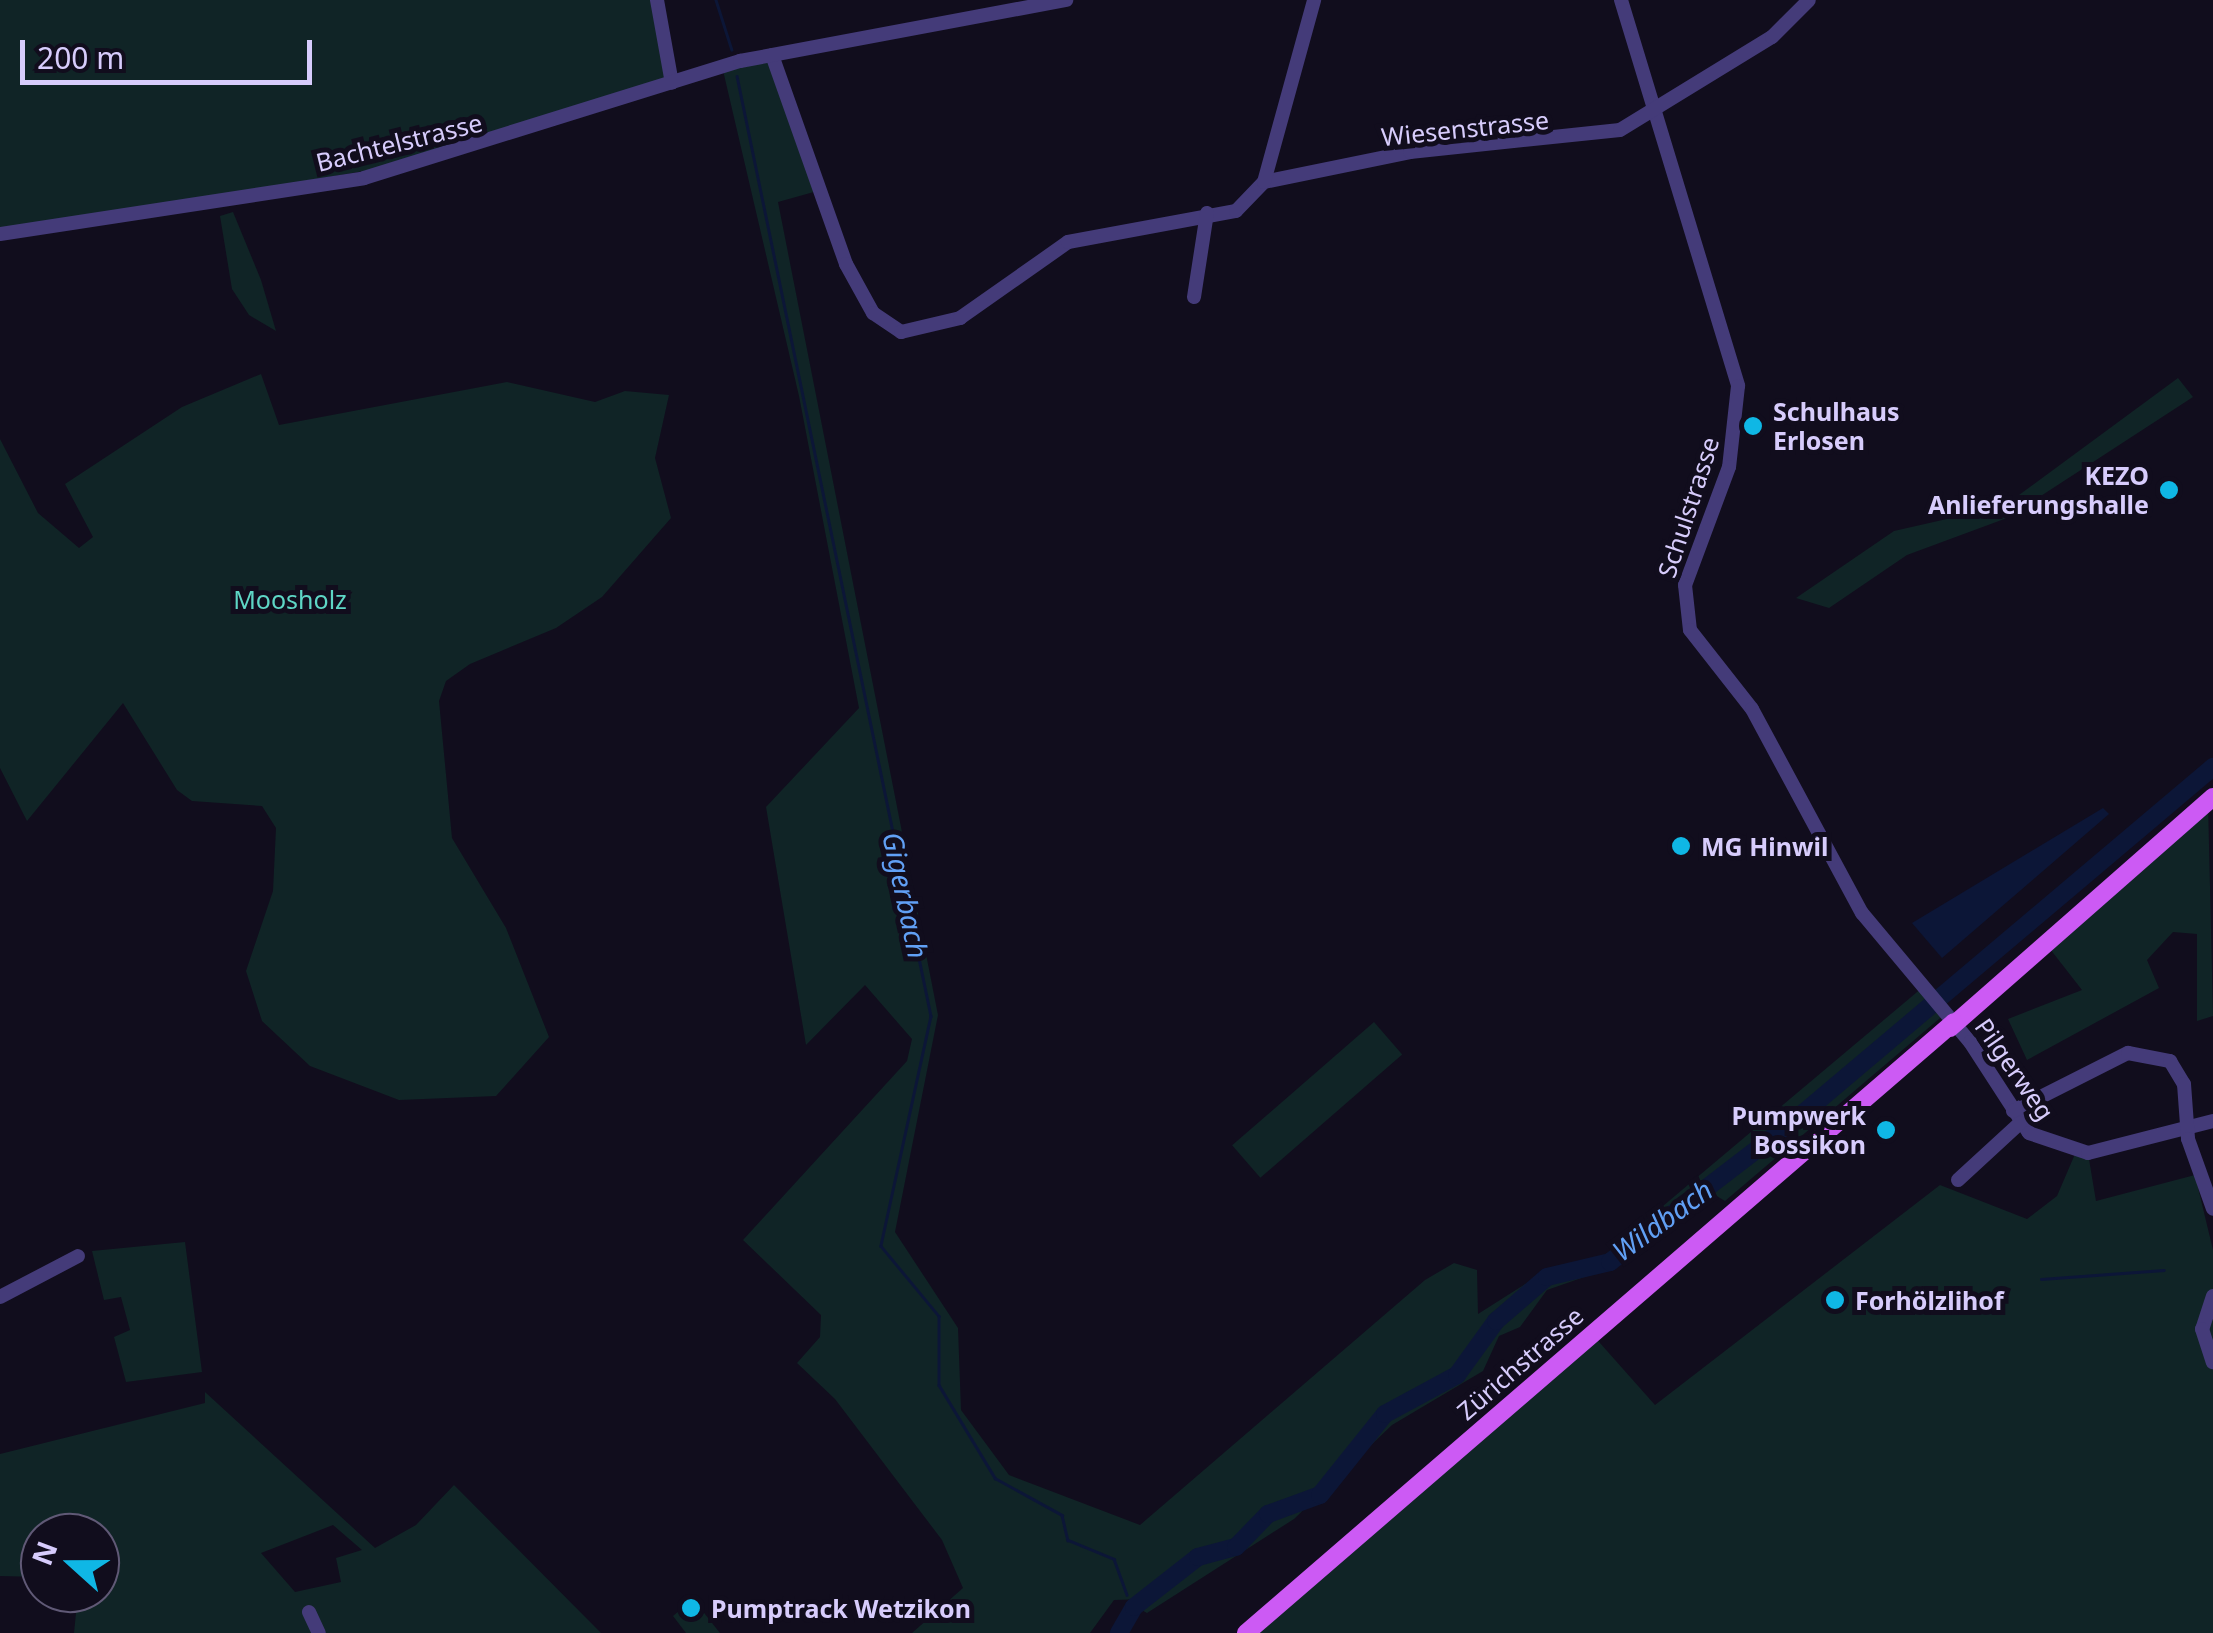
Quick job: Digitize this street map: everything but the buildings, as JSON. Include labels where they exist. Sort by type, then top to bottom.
[{"type":"main road","name":"Zürichstrasse","points":[[1246,1633],[1771,1179],[1865,1108],[1943,1010],[2213,797]]},
{"type":"street","points":[[658,0],[672,83]]},
{"type":"street","name":"Bachtelstrasse","points":[[0,234],[364,178],[772,55],[1066,0]]},
{"type":"street","points":[[1264,182],[1314,0]]},
{"type":"street","name":"Schulstrasse","points":[[1621,0],[1738,386],[1729,467],[1685,585],[1684,616],[1752,709],[1862,913],[1943,1010]]},
{"type":"street","name":"Wiesenstrasse","points":[[772,55],[846,264],[874,313],[900,332],[960,318],[1068,242],[1208,213],[1236,211],[1264,182],[1410,152],[1620,130],[1772,37],[1809,0]]},
{"type":"street","points":[[1194,296],[1208,213]]},
{"type":"street","name":"Pilgerweg","points":[[1943,1010],[2016,1117],[2075,1154],[2213,1120]]},
{"type":"street","points":[[1958,1180],[2016,1117],[2128,1053],[2176,1066],[2188,1127],[2213,1210]]},
{"type":"street","points":[[0,1298],[78,1256]]},
{"type":"street","points":[[2213,1296],[2202,1329],[2213,1362]]},
{"type":"street","points":[[309,1612],[319,1633]]},
{"type":"green space","points":[[0,0],[657,0],[672,83],[450,156],[0,234]]},
{"type":"green space","points":[[772,55],[821,190],[778,202],[938,1015],[895,1232],[958,1328],[961,1410],[1009,1475],[1140,1525],[1425,1280],[1454,1263],[1477,1270],[1478,1314],[1538,1276],[1600,1259],[1923,987],[1946,1013],[1725,1201],[1710,1192],[1613,1267],[1547,1290],[1520,1327],[1499,1336],[1483,1371],[1392,1425],[1294,1519],[1147,1613],[1138,1608],[1146,1599],[1114,1600],[1090,1633],[912,1633],[963,1588],[942,1540],[835,1399],[797,1363],[820,1337],[821,1315],[743,1240],[907,1061],[912,1039],[865,985],[806,1045],[766,807],[859,708],[799,396],[722,66]]},
{"type":"green space","points":[[233,212],[261,280],[276,331],[249,315],[232,289],[220,216]]},
{"type":"green space","name":"Moosholz","points":[[261,374],[279,425],[507,382],[595,402],[625,391],[669,395],[655,458],[671,518],[602,597],[556,628],[470,664],[446,681],[439,701],[452,838],[506,928],[549,1037],[496,1096],[399,1100],[310,1066],[262,1021],[246,971],[273,891],[276,828],[262,806],[192,801],[177,790],[123,703],[27,821],[0,768],[0,439],[38,513],[79,548],[93,537],[65,484],[182,407]]},
{"type":"green space","points":[[2178,378],[2193,397],[2007,518],[1907,555],[1829,608],[1796,598],[1894,531],[2004,506]]},
{"type":"green space","points":[[2208,802],[2213,1016],[2197,1021],[2197,934],[2173,932],[2147,960],[2159,988],[2027,1060],[2008,1019],[2082,990],[2043,940]]},
{"type":"green space","points":[[1374,1022],[1402,1054],[1260,1178],[1232,1145]]},
{"type":"green space","points":[[2088,1153],[2096,1201],[2195,1175],[2213,1250],[2213,1633],[1246,1633],[1592,1334],[1655,1405],[1940,1185],[2027,1219],[2057,1196],[2075,1154]]},
{"type":"green space","points":[[185,1242],[202,1372],[126,1382],[114,1337],[130,1330],[121,1297],[104,1300],[92,1251]]},
{"type":"green space","points":[[205,1392],[375,1548],[416,1525],[454,1485],[601,1633],[74,1633],[76,1613],[120,1613],[120,1513],[20,1513],[20,1576],[0,1576],[0,1454],[205,1403]],"holes":[[[333,1525],[362,1550],[336,1558],[341,1582],[295,1592],[261,1553]]]},
{"type":"green space","name":"Pumptrack Wetzikon","points":[[693,1599],[720,1633],[686,1633],[673,1616]]},
{"type":"water","points":[[2103,808],[2109,814],[1942,958],[1912,923]]},
{"type":"waterway","name":"Gigerbach","points":[[716,0],[732,50]]},
{"type":"waterway","name":"Gigerbach","points":[[737,76],[931,1016],[881,1246],[939,1316],[939,1385],[995,1478],[1062,1515],[1068,1540],[1114,1559],[1127,1595]]},
{"type":"waterway","name":"Wildbach","points":[[1119,1633],[1134,1607],[1198,1557],[1236,1547],[1268,1514],[1320,1495],[1385,1414],[1457,1375],[1496,1321],[1547,1277],[1610,1262],[1794,1121],[2213,767]]},
{"type":"waterway","points":[[2041,1279],[2164,1270]]},
{"type":"place","name":"Schulhaus Erlosen","points":[[1753,426]]},
{"type":"place","name":"KEZO Anlieferungshalle","points":[[2169,490]]},
{"type":"place","name":"MG Hinwil","points":[[1681,846]]},
{"type":"place","name":"Pumpwerk Bossikon","points":[[1886,1130]]},
{"type":"place","name":"Forhölzlihof","points":[[1835,1300]]},
{"type":"place","name":"Pumptrack Wetzikon","points":[[691,1608]]}]
